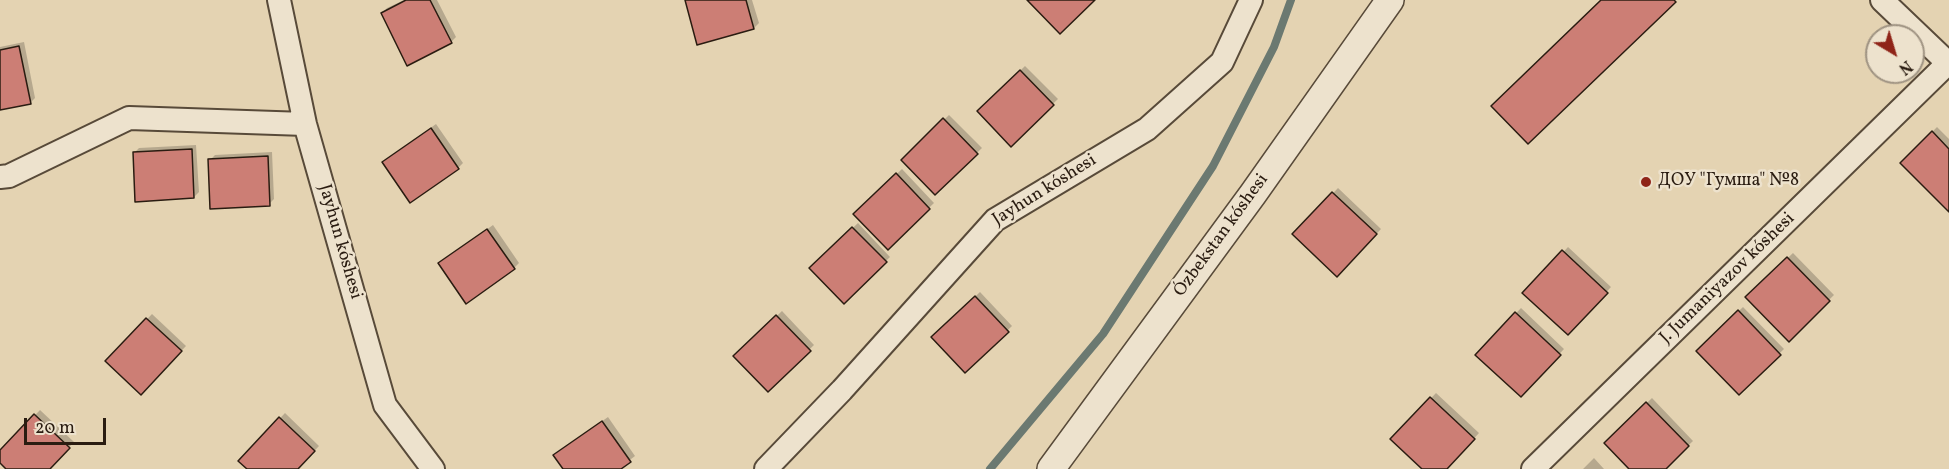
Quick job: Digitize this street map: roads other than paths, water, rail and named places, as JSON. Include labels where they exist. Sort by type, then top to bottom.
[{"type":"street","name":"Jayhun kóshesi","points":[[279,0],[305,124],[385,405],[433,469]]},
{"type":"street","name":"Jayhun kóshesi","points":[[766,469],[842,390],[995,219],[1147,129],[1222,62],[1251,0]]},
{"type":"street","name":"Ózbekstan kóshesi","points":[[1051,469],[1254,194],[1390,0]]},
{"type":"street","points":[[1882,0],[1949,64]]},
{"type":"street","name":"J. Jumaniyazov kóshesi","points":[[1533,469],[1949,64]]},
{"type":"street","points":[[0,177],[9,176],[129,118],[305,124]]},
{"type":"waterway","points":[[990,469],[1103,334],[1213,166],[1274,47],[1291,0]]},
{"type":"place","name":"ДОУ \"Гумша\" №8","points":[[1646,182]]}]
